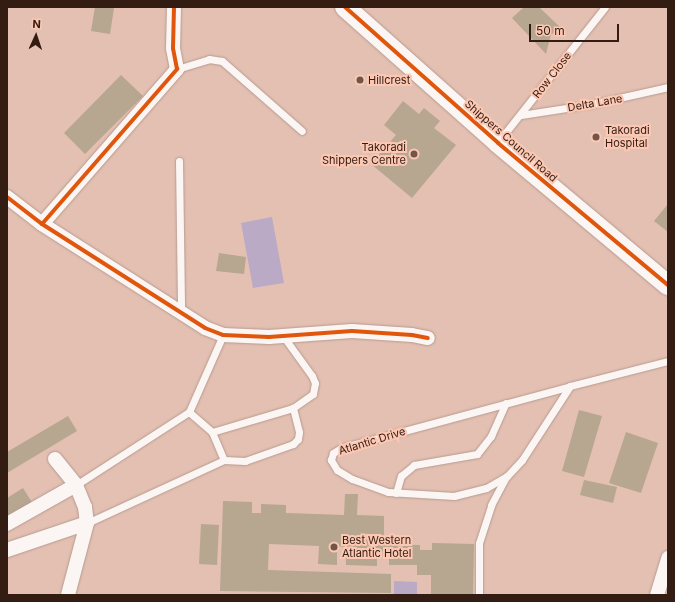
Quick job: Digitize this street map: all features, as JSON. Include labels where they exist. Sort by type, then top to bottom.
[{"type":"street","points":[[42,224],[177,69],[173,42],[174,7]]},
{"type":"street","name":"Shippers Council Road","points":[[345,7],[498,142],[667,286]]},
{"type":"street","points":[[7,197],[42,224],[181,313],[205,328],[223,335],[283,335],[352,331],[412,334],[428,338]]},
{"type":"street","points":[[55,459],[76,485],[85,507],[87,523],[68,595]]},
{"type":"street","points":[[7,524],[76,485]]},
{"type":"street","points":[[7,550],[87,523]]},
{"type":"street","points":[[657,595],[668,558]]},
{"type":"lane","name":"Row Close","points":[[498,142],[605,7]]},
{"type":"lane","points":[[177,69],[209,59],[222,61],[302,131]]},
{"type":"lane","name":"Delta Lane","points":[[521,114],[592,104],[668,87]]},
{"type":"lane","points":[[179,160],[181,313]]},
{"type":"lane","points":[[76,485],[189,412],[223,335]]},
{"type":"lane","points":[[212,432],[293,408],[313,394],[315,383],[283,335]]},
{"type":"lane","name":"Atlantic Drive","points":[[570,386],[522,460],[507,476],[486,488],[454,496],[396,493],[374,488],[352,479],[337,470],[331,460],[333,453],[341,448],[506,403],[570,386],[668,361]]},
{"type":"lane","points":[[396,493],[401,476],[414,465],[477,454],[491,436],[506,403]]},
{"type":"lane","points":[[87,523],[224,460],[245,461],[293,444],[298,439],[299,432],[293,408]]},
{"type":"lane","points":[[189,412],[212,432],[224,460]]},
{"type":"lane","points":[[479,595],[479,543],[491,505],[507,476]]},
{"type":"shaded area","points":[[272,217],[284,283],[253,288],[241,223]]},
{"type":"shaded area","points":[[394,581],[417,582],[417,595],[394,595]]},
{"type":"building","points":[[95,7],[114,8],[110,34],[91,31]]},
{"type":"building","points":[[524,7],[539,7],[563,30],[551,34],[546,54],[512,18]]},
{"type":"building","points":[[121,75],[143,96],[85,154],[64,133]]},
{"type":"building","name":"Takoradi Shippers Centre","points":[[403,101],[419,114],[424,108],[440,121],[434,128],[456,145],[412,198],[371,164],[396,135],[384,125]]},
{"type":"building","points":[[668,204],[668,232],[654,221]]},
{"type":"building","points":[[219,253],[246,257],[244,274],[216,271]]},
{"type":"building","points":[[579,410],[602,416],[584,477],[562,471]]},
{"type":"building","points":[[68,416],[77,431],[7,473],[7,452]]},
{"type":"building","points":[[626,432],[658,443],[641,493],[609,483]]},
{"type":"building","points":[[584,480],[617,487],[613,503],[580,495]]},
{"type":"building","points":[[23,488],[33,504],[7,520],[7,498]]},
{"type":"building","points":[[345,494],[358,494],[357,515],[384,516],[384,537],[378,537],[377,544],[420,545],[420,550],[432,550],[432,543],[474,544],[473,595],[431,595],[431,575],[417,575],[417,565],[389,565],[389,556],[377,556],[377,566],[346,565],[346,547],[337,546],[337,565],[318,564],[319,546],[269,544],[268,570],[391,574],[391,593],[220,591],[223,501],[252,502],[252,513],[261,513],[261,504],[286,505],[286,513],[344,515]]},
{"type":"building","points":[[201,524],[219,525],[217,565],[199,564]]},
{"type":"cycle path","points":[[42,224],[177,69],[173,48],[174,7]]},
{"type":"cycle path","points":[[345,7],[498,143],[668,285]]},
{"type":"cycle path","points":[[7,197],[42,224],[205,328],[223,335],[269,337],[352,331],[412,335],[428,338]]},
{"type":"place","name":"Hillcrest","points":[[360,80]]},
{"type":"place","name":"Takoradi Hospital","points":[[596,137]]},
{"type":"place","name":"Takoradi Shippers Centre","points":[[414,154]]},
{"type":"place","name":"Best Western Atlantic Hotel","points":[[334,547]]}]
